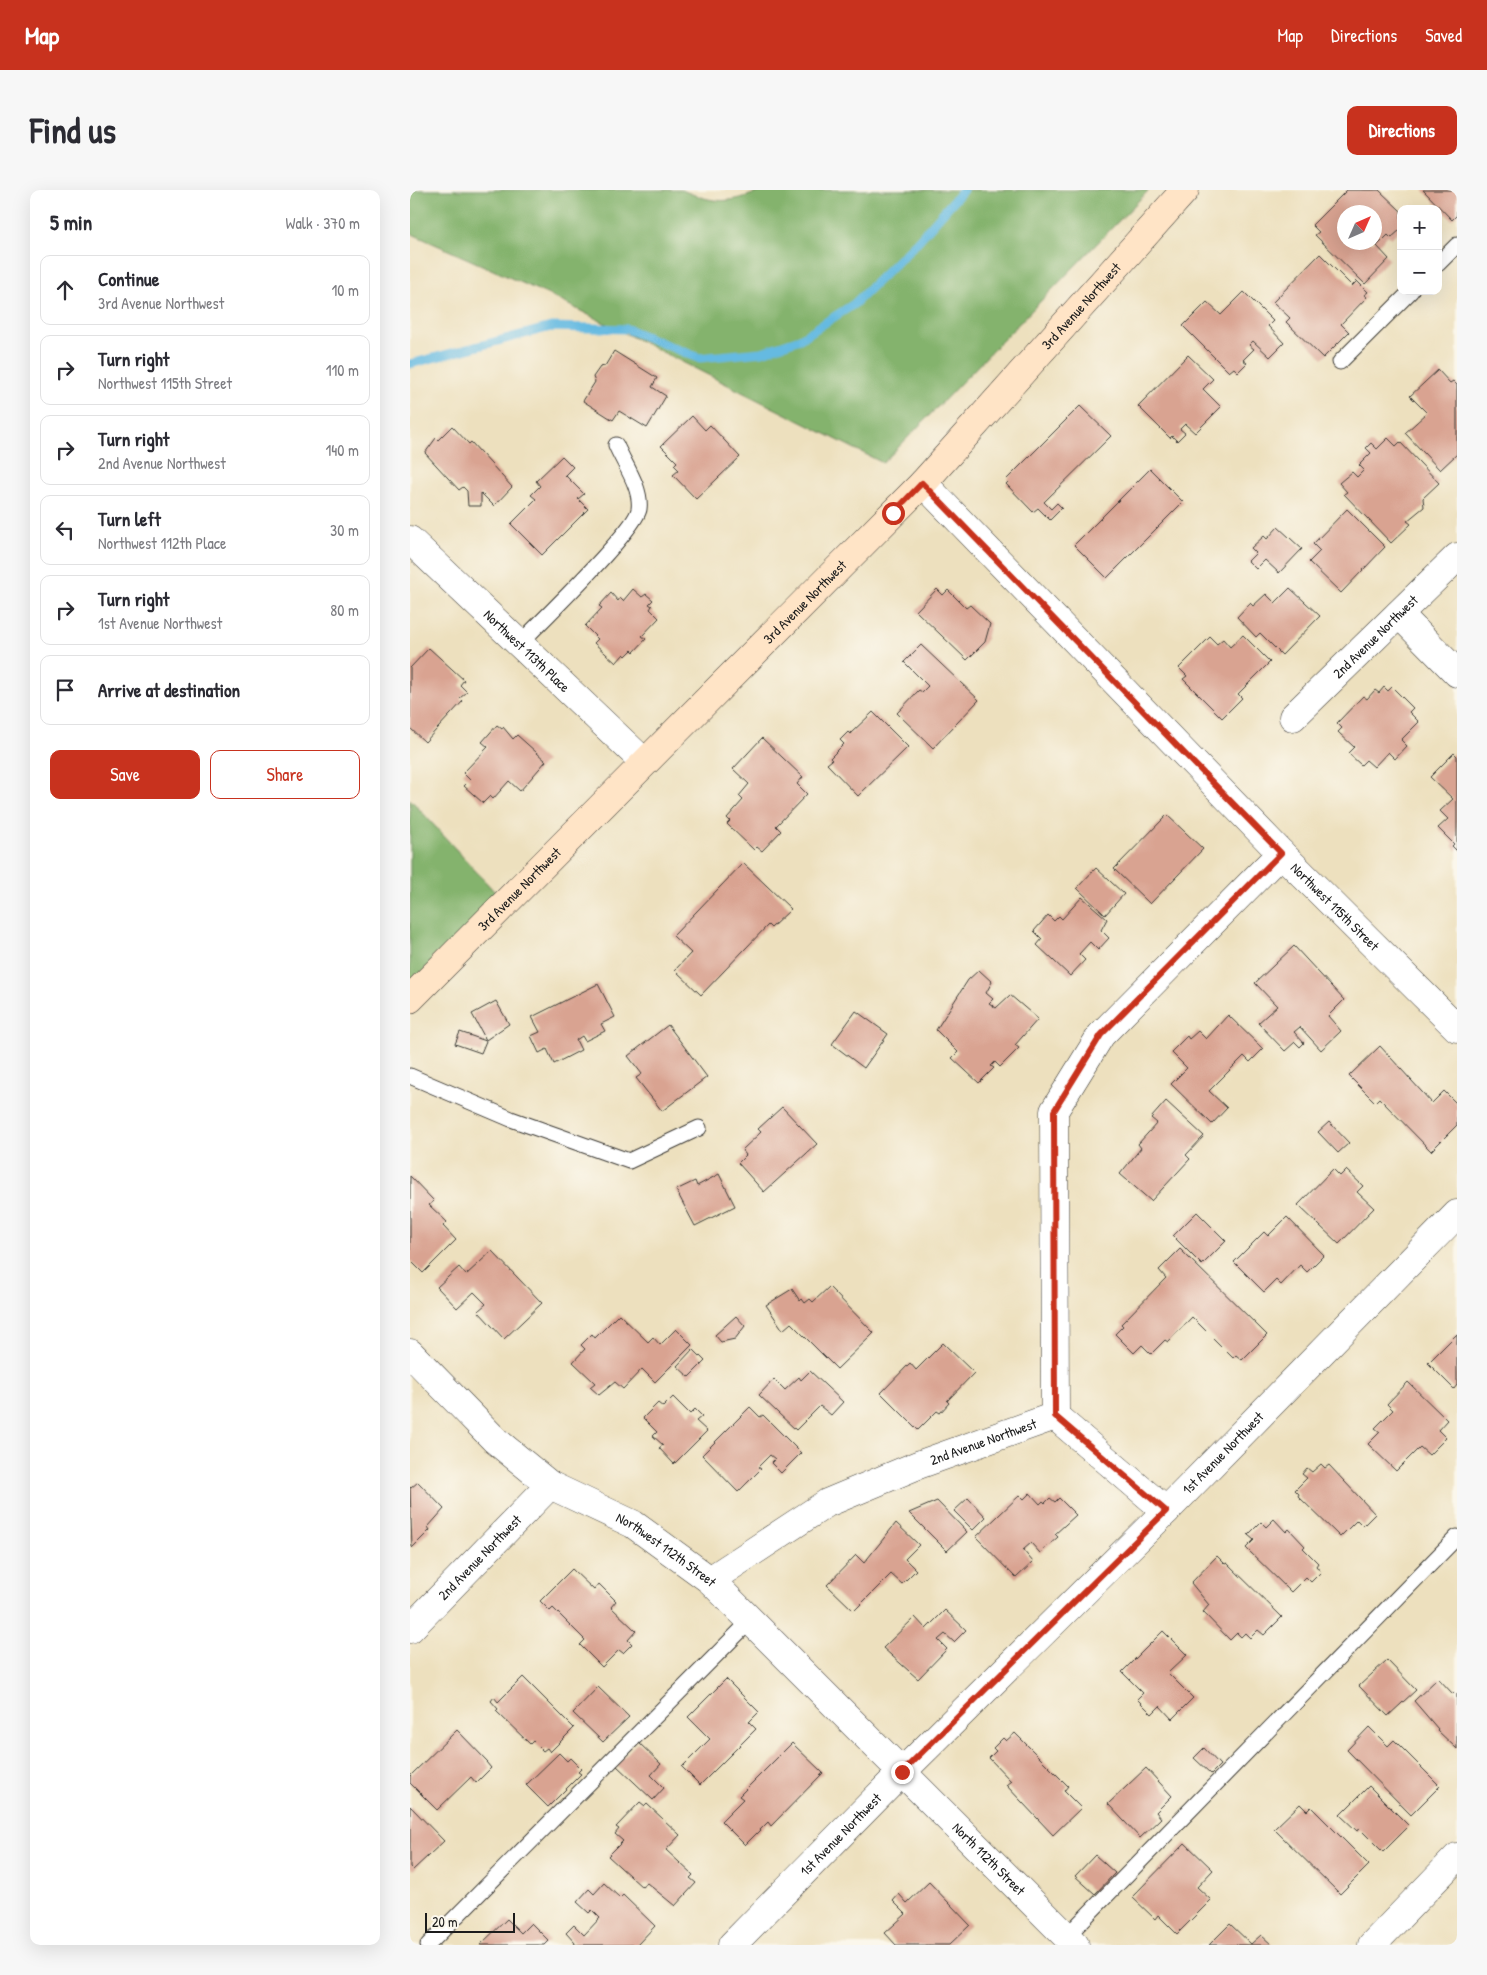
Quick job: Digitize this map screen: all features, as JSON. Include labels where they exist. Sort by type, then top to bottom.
[{"type":"street","name":"3rd Avenue Northwest","points":[[410,998],[922,483],[1185,190]]},
{"type":"street","name":"Northwest 115th Street","points":[[922,483],[1281,853],[1457,1028]]},
{"type":"street","name":"Northwest 113th Place","points":[[410,540],[644,762]]},
{"type":"street","name":"2nd Avenue Northwest","points":[[1293,717],[1457,557]]},
{"type":"street","points":[[1399,614],[1457,673]]},
{"type":"street","points":[[1166,1511],[1055,1416],[1054,1111],[1101,1035],[1281,853]]},
{"type":"street","name":"1st Avenue Northwest","points":[[732,1945],[902,1772],[1166,1511],[1457,1214]]},
{"type":"street","name":"Northwest 112th Street","points":[[410,1353],[496,1440],[550,1485],[633,1524],[710,1580],[902,1772]]},
{"type":"street","name":"2nd Avenue Northwest","points":[[710,1580],[827,1503],[918,1465],[1055,1416]]},
{"type":"street","name":"2nd Avenue Northwest","points":[[410,1629],[550,1485]]},
{"type":"street","name":"North 112th Street","points":[[902,1772],[1067,1942]]},
{"type":"street","points":[[1372,1945],[1457,1857]]},
{"type":"lane","points":[[1442,260],[1457,245]]},
{"type":"lane","points":[[1340,362],[1407,295]]},
{"type":"lane","points":[[520,643],[625,534],[639,512],[639,496],[616,445]]},
{"type":"lane","points":[[410,1076],[511,1119],[629,1161],[699,1128]]},
{"type":"lane","points":[[1067,1942],[1457,1537]]},
{"type":"lane","points":[[428,1945],[751,1620]]},
{"type":"green space","points":[[410,190],[682,190],[714,200],[732,200],[764,190],[1149,190],[883,463],[549,295],[410,233]]},
{"type":"green space","points":[[410,799],[505,903],[410,999]]},
{"type":"building","points":[[1347,190],[1379,190],[1397,207],[1397,233],[1391,238],[1388,235],[1382,241],[1382,205],[1337,205],[1337,250],[1381,250],[1389,259],[1365,284],[1315,235],[1319,232],[1312,225]]},
{"type":"building","points":[[1423,190],[1457,190],[1457,215],[1452,220],[1442,210],[1442,205],[1438,205]]},
{"type":"building","points":[[1320,254],[1352,286],[1357,281],[1368,292],[1364,295],[1367,297],[1341,324],[1349,332],[1323,358],[1286,322],[1290,318],[1273,302]]},
{"type":"building","points":[[1244,292],[1273,321],[1268,326],[1284,343],[1270,357],[1253,341],[1249,345],[1254,349],[1243,360],[1247,363],[1238,372],[1234,368],[1229,372],[1183,326],[1207,302],[1221,315]]},
{"type":"building","points":[[614,351],[657,378],[652,387],[666,396],[647,428],[619,411],[613,420],[583,401],[595,382],[593,377],[600,367],[605,366]]},
{"type":"building","points":[[1188,355],[1213,379],[1203,389],[1221,407],[1195,433],[1185,424],[1180,429],[1185,433],[1177,441],[1172,436],[1170,438],[1138,406]]},
{"type":"building","points":[[1438,370],[1450,383],[1453,381],[1457,385],[1457,454],[1440,470],[1405,433],[1427,413],[1410,396]]},
{"type":"building","points":[[1080,406],[1111,436],[1044,502],[1051,509],[1057,503],[1062,508],[1050,520],[1038,508],[1033,512],[1006,484],[1009,481],[1007,479]]},
{"type":"building","points":[[692,416],[705,430],[710,425],[740,457],[696,499],[673,475],[679,470],[674,465],[677,462],[661,446]]},
{"type":"building","points":[[452,426],[469,444],[471,442],[512,487],[494,506],[481,493],[481,506],[468,506],[467,491],[463,487],[459,490],[425,453],[436,438],[438,440]]},
{"type":"building","points":[[1388,438],[1396,446],[1400,442],[1439,483],[1423,498],[1424,507],[1407,521],[1411,524],[1391,543],[1344,494],[1347,492],[1339,483],[1352,472],[1357,477],[1364,470],[1359,465],[1371,453],[1366,448],[1371,443],[1377,449]]},
{"type":"building","points":[[562,456],[573,467],[565,475],[584,494],[578,499],[588,509],[542,555],[511,524],[536,499],[531,495],[540,486],[536,481]]},
{"type":"building","points":[[1150,469],[1183,502],[1107,578],[1074,545]]},
{"type":"building","points":[[1347,509],[1385,547],[1341,593],[1309,562],[1320,551],[1313,544]]},
{"type":"building","points":[[1278,527],[1302,549],[1279,573],[1265,560],[1256,569],[1248,561],[1256,553],[1251,548],[1264,536],[1267,539]]},
{"type":"building","points":[[1290,588],[1320,616],[1282,655],[1260,633],[1256,637],[1237,617],[1250,603],[1253,606],[1266,594],[1275,603]]},
{"type":"building","points":[[633,589],[642,597],[646,594],[653,600],[649,604],[652,606],[650,609],[659,618],[642,636],[646,639],[634,652],[632,650],[626,656],[624,654],[616,663],[594,643],[598,639],[585,626],[602,608],[599,606],[611,593],[618,601],[620,598],[623,601]]},
{"type":"building","points":[[937,589],[943,595],[948,590],[966,608],[970,605],[990,624],[985,642],[967,660],[916,611]]},
{"type":"building","points":[[1243,635],[1270,662],[1238,694],[1242,698],[1222,718],[1183,679],[1187,676],[1179,668],[1210,637],[1217,644],[1223,639],[1230,647]]},
{"type":"building","points":[[921,645],[979,700],[933,748],[897,713],[919,690],[922,692],[928,686],[904,662]]},
{"type":"building","points":[[429,648],[464,680],[460,685],[467,692],[460,698],[463,701],[425,742],[410,728],[410,668]]},
{"type":"building","points":[[1384,687],[1388,691],[1392,687],[1413,708],[1409,712],[1419,722],[1401,740],[1407,746],[1395,759],[1388,752],[1374,767],[1366,760],[1361,765],[1348,753],[1354,747],[1338,732],[1342,728],[1337,723],[1363,696],[1367,699],[1375,690],[1379,693]]},
{"type":"building","points":[[873,712],[908,747],[858,796],[827,764],[832,760],[830,758],[844,744],[840,740],[848,732],[850,734]]},
{"type":"building","points":[[497,725],[502,729],[503,727],[513,739],[517,735],[546,761],[520,791],[509,781],[493,799],[490,796],[483,803],[464,786],[470,780],[463,773],[488,747],[482,742]]},
{"type":"building","points":[[762,738],[803,777],[797,784],[807,794],[776,826],[781,831],[762,851],[757,847],[754,850],[727,824],[730,821],[727,818],[743,800],[739,796],[749,784],[733,769]]},
{"type":"building","points":[[1454,753],[1457,756],[1457,851],[1452,846],[1454,844],[1438,828],[1448,819],[1440,811],[1453,799],[1430,777]]},
{"type":"building","points":[[1167,815],[1203,849],[1150,904],[1114,869]]},
{"type":"building","points":[[743,863],[791,909],[771,928],[768,925],[701,995],[675,970],[691,953],[673,936]]},
{"type":"building","points":[[1096,868],[1124,894],[1105,915],[1077,888]]},
{"type":"building","points":[[1082,897],[1107,919],[1101,930],[1109,938],[1098,950],[1090,942],[1079,954],[1085,960],[1070,976],[1037,945],[1042,939],[1034,931],[1048,915],[1054,921],[1059,916],[1062,919]]},
{"type":"building","points":[[1294,946],[1344,1000],[1328,1016],[1341,1031],[1321,1050],[1300,1027],[1294,1032],[1304,1043],[1300,1047],[1295,1042],[1285,1051],[1258,1023],[1277,1006],[1255,983]]},
{"type":"building","points":[[979,970],[992,982],[986,993],[993,999],[989,1003],[996,1008],[1010,995],[1038,1019],[1015,1045],[1019,1048],[1000,1067],[995,1062],[991,1066],[994,1068],[979,1083],[952,1058],[958,1052],[936,1030],[968,980]]},
{"type":"building","points":[[598,984],[615,1017],[601,1024],[605,1031],[585,1041],[582,1036],[576,1040],[581,1050],[554,1064],[547,1049],[539,1053],[531,1036],[540,1032],[532,1017]]},
{"type":"building","points":[[496,1001],[509,1024],[486,1040],[472,1014]]},
{"type":"building","points":[[856,1011],[888,1034],[864,1068],[832,1044]]},
{"type":"building","points":[[1228,1015],[1263,1049],[1250,1062],[1244,1056],[1209,1091],[1227,1108],[1212,1124],[1171,1084],[1187,1068],[1171,1052],[1187,1036],[1189,1039],[1198,1031],[1206,1039]]},
{"type":"building","points":[[668,1025],[707,1077],[662,1111],[636,1078],[642,1074],[628,1056]]},
{"type":"building","points":[[460,1032],[486,1041],[481,1053],[455,1044]]},
{"type":"building","points":[[1380,1046],[1432,1103],[1444,1091],[1457,1104],[1457,1125],[1431,1151],[1379,1098],[1375,1102],[1349,1076]]},
{"type":"building","points":[[1166,1101],[1204,1136],[1186,1155],[1190,1159],[1151,1201],[1120,1174],[1141,1148],[1138,1144],[1157,1123],[1151,1118]]},
{"type":"building","points":[[782,1107],[817,1144],[764,1192],[738,1163],[746,1155],[742,1150],[761,1132],[758,1129]]},
{"type":"building","points":[[1329,1122],[1349,1143],[1338,1153],[1318,1132]]},
{"type":"building","points":[[1333,1169],[1340,1176],[1346,1170],[1363,1186],[1357,1192],[1374,1208],[1339,1244],[1298,1205]]},
{"type":"building","points":[[719,1174],[735,1206],[695,1226],[676,1190],[695,1181],[697,1186]]},
{"type":"building","points":[[410,1176],[434,1201],[429,1205],[447,1222],[443,1226],[456,1240],[423,1273],[410,1260]]},
{"type":"building","points":[[1197,1212],[1226,1241],[1202,1265],[1173,1236]]},
{"type":"building","points":[[1287,1217],[1324,1255],[1307,1272],[1300,1265],[1281,1285],[1276,1280],[1264,1292],[1234,1262],[1264,1232],[1268,1236]]},
{"type":"building","points":[[1180,1249],[1267,1335],[1242,1360],[1236,1355],[1233,1358],[1192,1317],[1168,1342],[1165,1340],[1151,1354],[1142,1345],[1134,1353],[1115,1334],[1123,1326],[1121,1324],[1166,1278],[1159,1270]]},
{"type":"building","points":[[492,1251],[542,1303],[504,1339],[478,1311],[486,1304],[474,1292],[457,1308],[437,1287],[459,1267],[466,1275]]},
{"type":"building","points":[[829,1287],[874,1333],[837,1369],[791,1323],[783,1330],[766,1305],[792,1289],[800,1301],[802,1299],[805,1303],[810,1299],[813,1302]]},
{"type":"building","points":[[619,1314],[648,1342],[653,1337],[660,1345],[676,1329],[692,1345],[655,1382],[642,1369],[623,1389],[615,1382],[599,1395],[590,1387],[595,1383],[573,1362],[585,1349],[581,1345],[592,1334],[595,1338]]},
{"type":"building","points":[[736,1316],[745,1326],[735,1339],[721,1342],[715,1335]]},
{"type":"building","points":[[1457,1334],[1457,1385],[1454,1389],[1428,1363]]},
{"type":"building","points":[[943,1343],[974,1373],[947,1401],[949,1403],[940,1413],[937,1411],[918,1430],[881,1393],[910,1363],[916,1370]]},
{"type":"building","points":[[693,1349],[705,1361],[689,1377],[677,1366]]},
{"type":"building","points":[[810,1371],[843,1402],[831,1415],[820,1406],[796,1430],[759,1395],[774,1379],[785,1390],[799,1377],[801,1380]]},
{"type":"building","points":[[1408,1382],[1447,1420],[1438,1430],[1446,1438],[1429,1455],[1420,1447],[1396,1471],[1368,1444],[1380,1432],[1375,1428],[1393,1410],[1387,1404]]},
{"type":"building","points":[[673,1397],[690,1414],[695,1409],[702,1416],[696,1421],[707,1431],[674,1464],[659,1448],[663,1445],[653,1436],[657,1432],[643,1418],[658,1403],[663,1407]]},
{"type":"building","points":[[750,1407],[760,1417],[763,1415],[801,1453],[781,1473],[771,1463],[775,1459],[770,1455],[758,1467],[761,1469],[738,1492],[702,1455]]},
{"type":"building","points":[[1321,1464],[1325,1468],[1329,1465],[1375,1514],[1363,1526],[1357,1520],[1340,1537],[1298,1496],[1299,1494],[1295,1490],[1307,1478],[1302,1474],[1307,1468],[1312,1472]]},
{"type":"building","points":[[418,1482],[444,1509],[428,1527],[430,1530],[412,1548],[410,1487]]},
{"type":"building","points":[[1030,1493],[1040,1504],[1043,1501],[1045,1503],[1050,1498],[1055,1502],[1059,1498],[1076,1515],[1055,1534],[1058,1537],[1040,1553],[1031,1543],[1023,1550],[1033,1562],[1016,1578],[976,1537],[1020,1495],[1024,1499]]},
{"type":"building","points":[[968,1498],[986,1517],[973,1530],[954,1511]]},
{"type":"building","points":[[937,1501],[967,1532],[947,1551],[909,1513]]},
{"type":"building","points":[[1274,1519],[1286,1532],[1289,1529],[1305,1546],[1303,1548],[1318,1563],[1316,1566],[1321,1572],[1311,1582],[1306,1577],[1291,1592],[1246,1548],[1254,1540],[1248,1535],[1261,1522],[1266,1527]]},
{"type":"building","points":[[896,1523],[919,1545],[905,1559],[916,1570],[902,1584],[891,1574],[854,1611],[827,1585],[856,1555],[864,1563]]},
{"type":"building","points":[[1217,1556],[1225,1564],[1227,1563],[1282,1617],[1264,1635],[1258,1630],[1250,1638],[1245,1633],[1241,1637],[1237,1633],[1230,1640],[1203,1612],[1209,1605],[1191,1583]]},
{"type":"building","points":[[572,1569],[594,1590],[599,1584],[616,1601],[611,1607],[636,1631],[628,1640],[632,1644],[623,1653],[619,1650],[602,1667],[580,1645],[585,1640],[553,1608],[550,1611],[540,1601]]},
{"type":"building","points":[[945,1610],[966,1630],[954,1642],[945,1634],[938,1640],[947,1649],[918,1679],[883,1648],[915,1617],[926,1629]]},
{"type":"building","points":[[1163,1631],[1187,1655],[1168,1673],[1193,1698],[1172,1719],[1160,1706],[1152,1714],[1137,1699],[1143,1693],[1122,1672]]},
{"type":"building","points":[[1387,1660],[1416,1690],[1388,1716],[1359,1686]]},
{"type":"building","points":[[523,1677],[574,1728],[550,1752],[547,1748],[543,1751],[533,1741],[530,1744],[496,1711],[498,1709],[491,1701],[494,1697],[498,1702]]},
{"type":"building","points":[[1438,1678],[1453,1694],[1455,1692],[1457,1694],[1457,1749],[1437,1730],[1414,1701]]},
{"type":"building","points":[[726,1679],[759,1712],[749,1722],[756,1729],[700,1785],[682,1767],[710,1739],[688,1717]]},
{"type":"building","points":[[598,1687],[629,1717],[603,1742],[573,1713]]},
{"type":"building","points":[[1369,1727],[1388,1746],[1394,1740],[1440,1786],[1411,1815],[1347,1750]]},
{"type":"building","points":[[457,1730],[487,1761],[491,1768],[476,1783],[471,1777],[437,1810],[410,1783],[410,1776]]},
{"type":"building","points":[[1015,1733],[1068,1786],[1064,1791],[1081,1808],[1053,1835],[1006,1785],[1011,1781],[989,1758],[996,1751],[993,1748],[1003,1738],[1006,1741]]},
{"type":"building","points":[[638,1742],[661,1764],[651,1775],[664,1788],[653,1800],[616,1765]]},
{"type":"building","points":[[792,1743],[823,1773],[771,1826],[768,1822],[745,1845],[721,1821],[743,1799],[739,1796]]},
{"type":"building","points":[[1204,1748],[1220,1765],[1211,1774],[1194,1758]]},
{"type":"building","points":[[559,1753],[567,1761],[570,1758],[581,1769],[578,1772],[581,1774],[548,1807],[526,1785]]},
{"type":"building","points":[[1146,1768],[1172,1796],[1156,1812],[1161,1818],[1140,1838],[1108,1804]]},
{"type":"building","points":[[1369,1786],[1409,1826],[1383,1852],[1360,1829],[1357,1831],[1340,1815]]},
{"type":"building","points":[[640,1802],[645,1806],[647,1804],[680,1835],[666,1850],[693,1875],[690,1878],[696,1883],[675,1906],[647,1883],[642,1887],[608,1856],[623,1841],[615,1834],[619,1829],[616,1827]]},
{"type":"building","points":[[1300,1804],[1307,1811],[1311,1807],[1369,1865],[1340,1894],[1274,1829]]},
{"type":"building","points":[[410,1806],[444,1841],[413,1870],[410,1867]]},
{"type":"building","points":[[1185,1843],[1213,1870],[1197,1887],[1211,1900],[1177,1934],[1158,1915],[1155,1919],[1132,1897]]},
{"type":"building","points":[[1095,1855],[1115,1873],[1095,1894],[1075,1876]]},
{"type":"building","points":[[929,1882],[970,1925],[949,1945],[896,1945],[885,1933],[906,1914],[893,1901],[899,1894],[907,1903]]},
{"type":"building","points":[[604,1883],[620,1898],[623,1895],[655,1926],[637,1945],[574,1945],[575,1943],[566,1933],[574,1925],[584,1935],[600,1918],[592,1910],[589,1913],[577,1902],[589,1889],[594,1894]]},
{"type":"building","points":[[507,1919],[521,1933],[531,1923],[549,1941],[545,1945],[480,1945]]},
{"type":"building","points":[[1230,1924],[1251,1944],[1261,1935],[1272,1945],[1209,1945]]},
{"type":"waterway","points":[[410,364],[551,327],[627,329],[699,358],[762,352],[800,339],[854,304],[918,241],[963,190]]},
{"type":"route","points":[[893,513],[922,483],[1281,853],[1101,1035],[1054,1111],[1055,1416],[1166,1511],[902,1772]]}]
